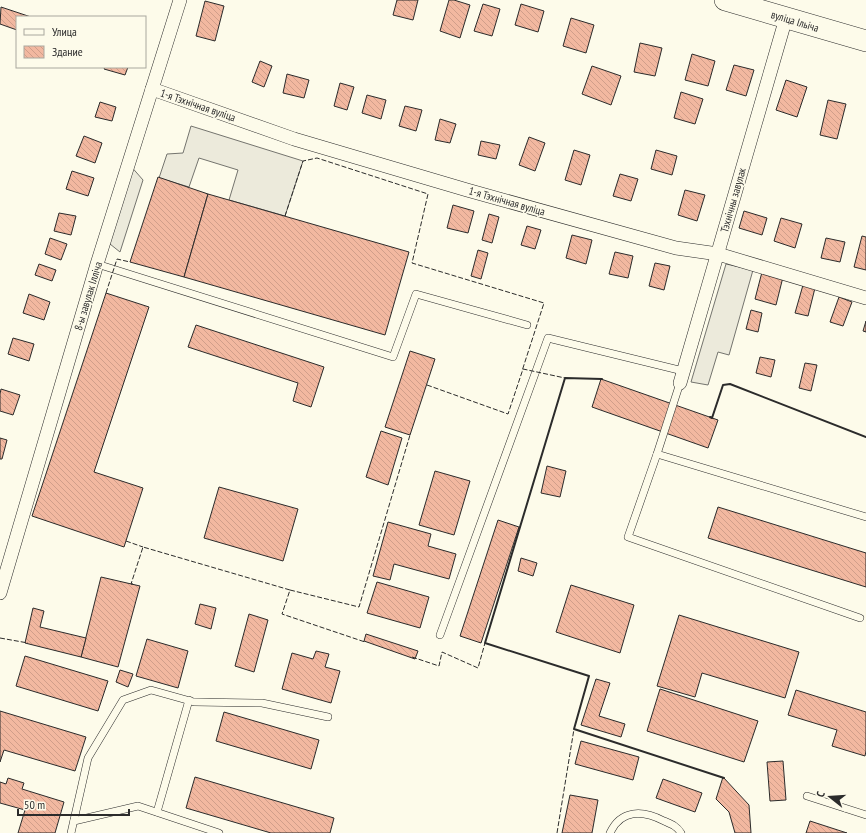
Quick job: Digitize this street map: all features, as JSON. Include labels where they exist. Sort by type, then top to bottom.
[{"type":"main road","name":"вуліца Ільіча","points":[[725,0],[866,41]]},
{"type":"street","name":"8-ы завулак Ілліча","points":[[0,593],[98,264],[180,0]]},
{"type":"street","name":"Тэхнічны завулак","points":[[682,377],[786,18]]},
{"type":"street","name":"1-я Тэхнічная вуліца","points":[[152,90],[294,139],[467,190],[676,248],[718,254],[866,298]]},
{"type":"lane","points":[[98,264],[393,357],[416,294],[527,325]]},
{"type":"lane","points":[[440,635],[548,338],[682,377],[628,537],[860,618]]},
{"type":"lane","points":[[657,454],[866,517]]},
{"type":"lane","points":[[71,833],[88,758],[123,700],[151,690],[194,702],[262,703],[328,717]]},
{"type":"lane","points":[[157,812],[189,700]]},
{"type":"lane","points":[[807,796],[866,815]]},
{"type":"lane","points":[[74,821],[138,806],[219,833]]},
{"type":"lane","points":[[610,833],[619,820],[627,815],[636,813],[655,816],[678,828],[681,833]]},
{"type":"shaded area","points":[[191,126],[303,161],[285,216],[229,200],[238,170],[199,158],[189,187],[159,178],[167,154],[183,153]]},
{"type":"shaded area","points":[[129,164],[143,180],[120,252],[105,240]]},
{"type":"shaded area","points":[[726,264],[753,270],[729,355],[718,352],[708,385],[691,382]]},
{"type":"building","points":[[397,0],[418,0],[413,20],[393,15]]},
{"type":"building","points":[[449,0],[470,5],[460,38],[440,31]]},
{"type":"building","points":[[205,1],[224,6],[215,41],[196,36]]},
{"type":"building","points":[[483,4],[500,9],[492,36],[474,31]]},
{"type":"building","points":[[521,4],[544,11],[538,32],[515,25]]},
{"type":"building","points":[[1,7],[28,16],[16,16],[16,30],[0,24]]},
{"type":"building","points":[[571,18],[594,25],[586,53],[563,46]]},
{"type":"building","points":[[640,43],[662,48],[655,76],[634,72]]},
{"type":"building","points":[[692,54],[715,61],[708,86],[685,80]]},
{"type":"building","points":[[260,61],[272,66],[264,87],[252,82]]},
{"type":"building","points":[[734,65],[754,70],[746,96],[726,90]]},
{"type":"building","points":[[592,66],[621,76],[611,105],[582,94]]},
{"type":"building","points":[[104,68],[128,68],[125,75]]},
{"type":"building","points":[[287,74],[309,80],[304,98],[283,93]]},
{"type":"building","points":[[786,80],[807,87],[797,117],[776,110]]},
{"type":"building","points":[[340,83],[354,87],[347,110],[334,106]]},
{"type":"building","points":[[681,92],[703,99],[695,124],[674,118]]},
{"type":"building","points":[[367,95],[386,100],[381,119],[362,113]]},
{"type":"building","points":[[828,100],[846,104],[837,139],[820,135]]},
{"type":"building","points":[[100,102],[116,107],[112,121],[95,117]]},
{"type":"building","points":[[405,106],[422,110],[416,131],[399,126]]},
{"type":"building","points":[[440,119],[456,124],[450,143],[435,140]]},
{"type":"building","points":[[84,136],[102,143],[95,163],[76,156]]},
{"type":"building","points":[[529,137],[545,143],[535,171],[519,165]]},
{"type":"building","points":[[481,141],[500,145],[496,159],[478,155]]},
{"type":"building","points":[[574,150],[590,155],[581,185],[565,180]]},
{"type":"building","points":[[656,150],[677,156],[672,175],[651,169]]},
{"type":"building","points":[[72,171],[94,178],[88,196],[66,189]]},
{"type":"building","points":[[620,174],[638,179],[631,201],[613,196]]},
{"type":"building","points":[[158,177],[208,194],[184,277],[130,262]]},
{"type":"building","points":[[685,190],[705,195],[697,221],[678,215]]},
{"type":"building","points":[[208,194],[409,252],[385,335],[184,277]]},
{"type":"building","points":[[453,205],[474,211],[468,233],[447,228]]},
{"type":"building","points":[[744,211],[767,218],[762,235],[739,228]]},
{"type":"building","points":[[59,213],[76,216],[71,235],[54,231]]},
{"type":"building","points":[[489,214],[499,217],[492,243],[482,240]]},
{"type":"building","points":[[781,218],[802,224],[795,248],[774,241]]},
{"type":"building","points":[[527,226],[541,230],[535,249],[521,245]]},
{"type":"building","points":[[572,235],[592,240],[586,264],[566,258]]},
{"type":"building","points":[[862,236],[866,237],[866,270],[854,267]]},
{"type":"building","points":[[50,238],[67,244],[61,260],[45,254]]},
{"type":"building","points":[[826,238],[845,242],[840,262],[821,258]]},
{"type":"building","points":[[478,250],[488,253],[481,279],[471,276]]},
{"type":"building","points":[[615,252],[633,256],[628,278],[609,274]]},
{"type":"building","points":[[655,263],[670,266],[664,290],[649,286]]},
{"type":"building","points":[[39,264],[56,270],[52,281],[35,275]]},
{"type":"building","points":[[762,272],[783,277],[776,305],[755,299]]},
{"type":"building","points":[[803,285],[815,288],[808,316],[795,313]]},
{"type":"building","points":[[106,293],[149,307],[94,472],[143,488],[124,547],[32,516]]},
{"type":"building","points":[[29,294],[50,302],[44,320],[23,313]]},
{"type":"building","points":[[839,297],[852,302],[843,326],[830,322]]},
{"type":"building","points":[[751,310],[762,313],[758,332],[746,329]]},
{"type":"building","points":[[866,321],[866,332],[863,331]]},
{"type":"building","points":[[196,325],[324,367],[311,407],[293,401],[298,383],[188,347]]},
{"type":"building","points":[[13,338],[34,344],[29,361],[8,354]]},
{"type":"building","points":[[410,351],[435,359],[410,435],[385,427]]},
{"type":"building","points":[[760,357],[775,360],[771,377],[756,373]]},
{"type":"building","points":[[805,363],[817,365],[811,391],[799,388]]},
{"type":"building","points":[[601,379],[718,420],[708,448],[592,407]]},
{"type":"building","points":[[1,389],[20,395],[13,415],[0,411]]},
{"type":"building","points":[[381,431],[402,438],[388,485],[366,477]]},
{"type":"building","points":[[0,438],[7,440],[2,459],[0,459]]},
{"type":"building","points":[[547,466],[566,471],[560,497],[541,493]]},
{"type":"building","points":[[435,471],[470,481],[454,535],[419,525]]},
{"type":"building","points":[[219,487],[298,509],[283,561],[204,538]]},
{"type":"building","points":[[718,507],[866,553],[866,587],[708,538]]},
{"type":"building","points":[[498,520],[519,527],[481,643],[460,636]]},
{"type":"building","points":[[388,522],[431,534],[428,546],[456,554],[449,579],[394,564],[390,580],[373,576]]},
{"type":"building","points":[[521,558],[537,563],[533,576],[518,571]]},
{"type":"building","points":[[101,577],[140,586],[118,667],[81,657]]},
{"type":"building","points":[[377,582],[429,597],[420,628],[367,613]]},
{"type":"building","points":[[571,585],[634,605],[620,653],[556,632]]},
{"type":"building","points":[[200,604],[216,608],[211,629],[195,624]]},
{"type":"building","points":[[33,608],[44,611],[40,627],[86,638],[81,657],[25,643]]},
{"type":"building","points":[[249,614],[268,620],[254,672],[235,666]]},
{"type":"building","points":[[679,615],[799,652],[785,698],[702,673],[695,697],[657,686]]},
{"type":"building","points":[[366,634],[418,651],[415,659],[364,641]]},
{"type":"building","points":[[147,639],[188,651],[178,688],[136,676]]},
{"type":"building","points":[[316,651],[329,654],[325,667],[340,671],[331,703],[282,689],[292,653],[313,659]]},
{"type":"building","points":[[25,656],[108,681],[98,711],[16,686]]},
{"type":"building","points":[[120,670],[133,674],[128,687],[116,682]]},
{"type":"building","points":[[596,679],[610,683],[599,716],[625,724],[621,737],[581,725]]},
{"type":"building","points":[[660,689],[758,721],[744,762],[647,731]]},
{"type":"building","points":[[796,690],[866,712],[865,756],[832,746],[837,730],[788,715]]},
{"type":"building","points":[[0,711],[86,737],[75,771],[4,750],[0,762]]},
{"type":"building","points":[[224,712],[319,740],[311,769],[216,741]]},
{"type":"building","points":[[581,741],[639,757],[633,780],[575,764]]},
{"type":"building","points":[[783,761],[786,800],[770,801],[767,762]]},
{"type":"building","points":[[195,777],[334,818],[330,833],[271,833],[186,808]]},
{"type":"building","points":[[723,777],[749,805],[751,833],[735,833],[729,812],[716,799]]},
{"type":"building","points":[[8,778],[24,783],[22,789],[64,802],[55,833],[18,833],[25,810],[0,803],[0,782],[6,784]]},
{"type":"building","points":[[663,779],[702,793],[695,812],[656,798]]},
{"type":"building","points":[[570,795],[598,800],[592,833],[562,833]]},
{"type":"building","points":[[810,821],[847,833],[806,833]]},
{"type":"fence","points":[[285,216],[303,161],[317,158],[428,194],[412,263],[544,303],[522,371]]},
{"type":"fence","points":[[106,293],[117,259],[130,262]]},
{"type":"fence","points":[[427,385],[508,414],[523,369],[565,378]]},
{"type":"fence","points":[[290,590],[359,607],[410,435]]},
{"type":"fence","points":[[126,541],[143,547]]},
{"type":"fence","points":[[133,584],[131,584],[143,547],[290,590],[282,614],[365,642]]},
{"type":"fence","points":[[0,638],[28,643]]},
{"type":"fence","points":[[412,657],[439,666],[442,652],[478,668],[485,643]]},
{"type":"fence","points":[[557,833],[574,729]]},
{"type":"wall","points":[[602,379],[565,378],[485,643],[589,676],[574,729],[724,778]]},
{"type":"wall","points":[[710,417],[712,418],[723,385],[730,384],[866,437]]}]
